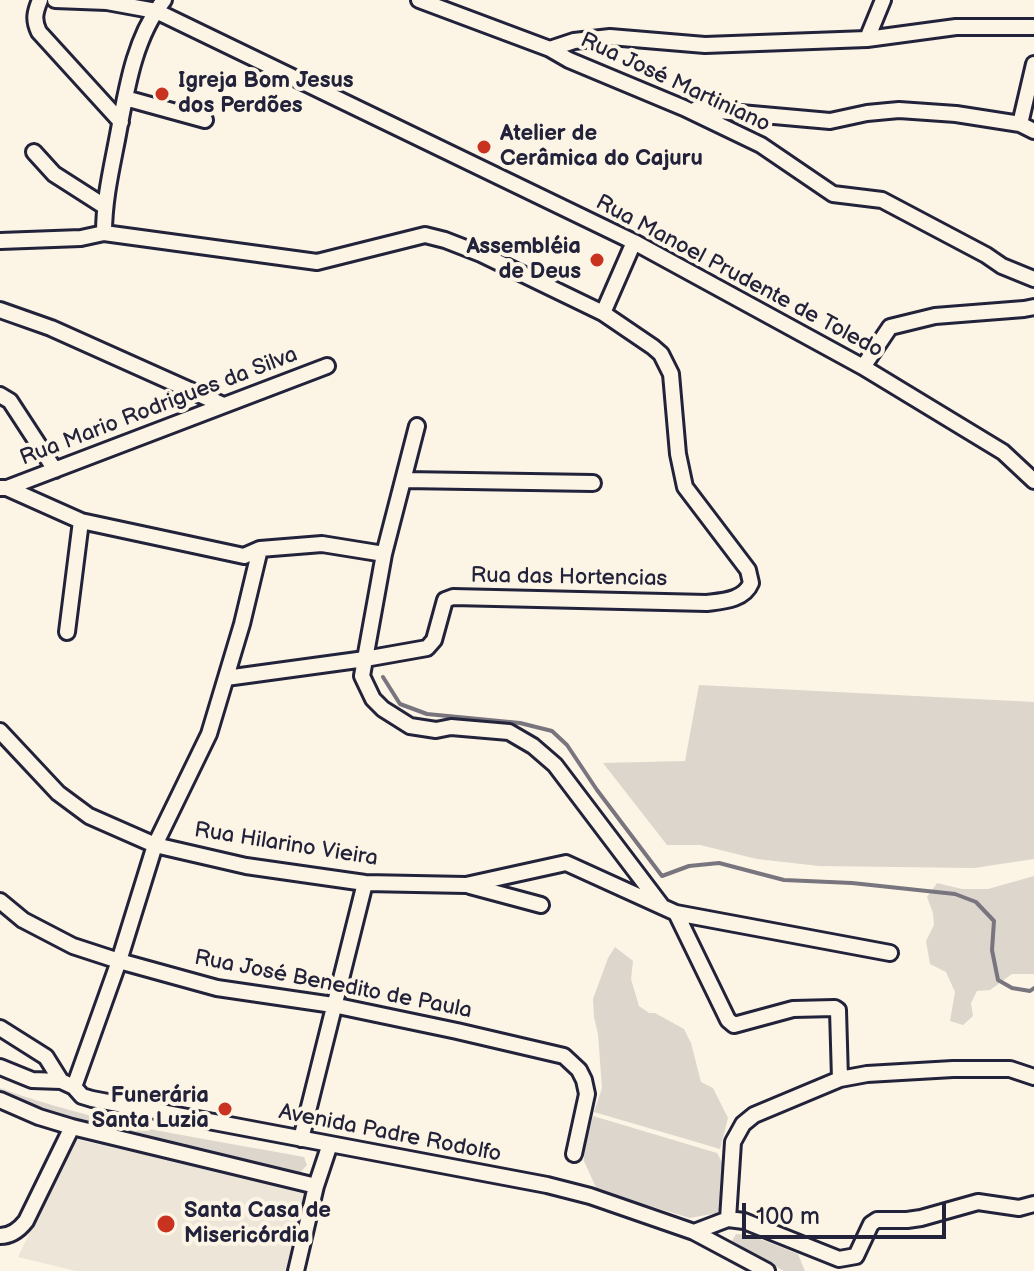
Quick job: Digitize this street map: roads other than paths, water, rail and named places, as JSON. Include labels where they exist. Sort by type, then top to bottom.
[{"type":"street","points":[[40,0],[34,14],[39,32],[121,122]]},
{"type":"street","name":"Rua Manoel Prudente de Toledo","points":[[55,0],[160,5],[634,242],[863,367],[1003,452],[1034,481]]},
{"type":"street","name":"Rua José Martiniano","points":[[419,0],[550,49],[569,60],[684,108],[761,145],[833,194],[882,200],[1002,266],[1034,279]]},
{"type":"street","points":[[867,39],[883,0]]},
{"type":"street","points":[[104,233],[104,206],[134,61],[160,5]]},
{"type":"street","points":[[550,49],[574,41],[610,37],[705,45],[867,39],[956,27],[1034,27]]},
{"type":"street","points":[[684,108],[830,121],[899,110],[956,114],[1027,128],[1034,64]]},
{"type":"street","points":[[125,98],[205,120]]},
{"type":"street","points":[[34,152],[54,174],[104,206]]},
{"type":"street","points":[[0,241],[81,238],[104,233],[317,262],[425,235],[481,254],[603,313],[634,242]]},
{"type":"street","points":[[863,367],[890,327],[935,316],[1034,307]]},
{"type":"street","points":[[0,310],[51,328],[223,405]]},
{"type":"street","name":"Rua das Hortencias","points":[[226,678],[427,648],[434,640],[445,600],[453,597],[707,603],[739,596],[747,591],[751,580],[748,570],[685,487],[678,454],[669,367],[653,347],[603,313]]},
{"type":"street","name":"Rua Mario Rodrigues da Silva","points":[[4,488],[327,366]]},
{"type":"street","points":[[0,395],[10,401],[55,470]]},
{"type":"street","points":[[417,426],[384,554],[362,676],[373,699],[410,726],[436,730],[451,727],[509,732],[533,746],[555,765],[662,906]]},
{"type":"street","points":[[405,480],[593,483]]},
{"type":"street","points":[[4,488],[81,521],[244,556],[260,549],[322,544],[384,554]]},
{"type":"street","points":[[67,632],[81,521]]},
{"type":"street","points":[[0,1028],[46,1057],[68,1084],[119,961],[155,845],[209,734],[242,624],[260,549]]},
{"type":"street","name":"Rua Hilarino Vieira","points":[[0,731],[58,793],[89,816],[155,845],[246,866],[365,883],[466,885],[566,863],[676,913],[890,953]]},
{"type":"street","points":[[301,1139],[365,883]]},
{"type":"street","points":[[466,885],[541,905]]},
{"type":"street","name":"Rua José Benedito de Paula","points":[[0,901],[23,920],[73,946],[217,988],[333,1005],[564,1056],[579,1070],[587,1094],[574,1154]]},
{"type":"street","points":[[676,913],[728,1020],[734,1025],[793,1009],[838,1010],[840,1079]]},
{"type":"street","name":"Avenida Padre Rodolfo","points":[[0,1067],[32,1080],[68,1084],[82,1096],[92,1099],[547,1185],[590,1196],[694,1232],[767,1271]]},
{"type":"street","points":[[728,1219],[733,1142],[743,1124],[754,1115],[840,1079],[867,1074],[1010,1069],[1034,1077]]},
{"type":"street","points":[[0,1100],[72,1127],[316,1186]]},
{"type":"street","points":[[0,1236],[13,1233],[26,1221],[72,1127]]},
{"type":"street","points":[[296,1271],[316,1186],[330,1144]]},
{"type":"street","points":[[694,1232],[728,1219],[744,1221],[839,1259],[856,1256],[871,1224],[877,1220],[921,1218],[978,1202],[1019,1208],[1034,1204]]},
{"type":"waterway","points":[[383,677],[400,704],[427,714],[520,723],[552,731],[567,745],[662,876],[689,866],[719,863],[784,880],[852,883],[955,894],[976,902],[994,921],[992,950],[998,980],[1012,988],[1030,991],[1034,988]]},
{"type":"place","name":"Igreja Bom Jesus dos Perdões","points":[[162,94]]},
{"type":"place","name":"Atelier de Cerâmica do Cajuru","points":[[484,147]]},
{"type":"place","name":"Assembléia de Deus","points":[[597,260]]},
{"type":"place","name":"Funerária Santa Luzia","points":[[225,1109]]},
{"type":"place","name":"Santa Casa de Misericórdia","points":[[166,1224]]}]
